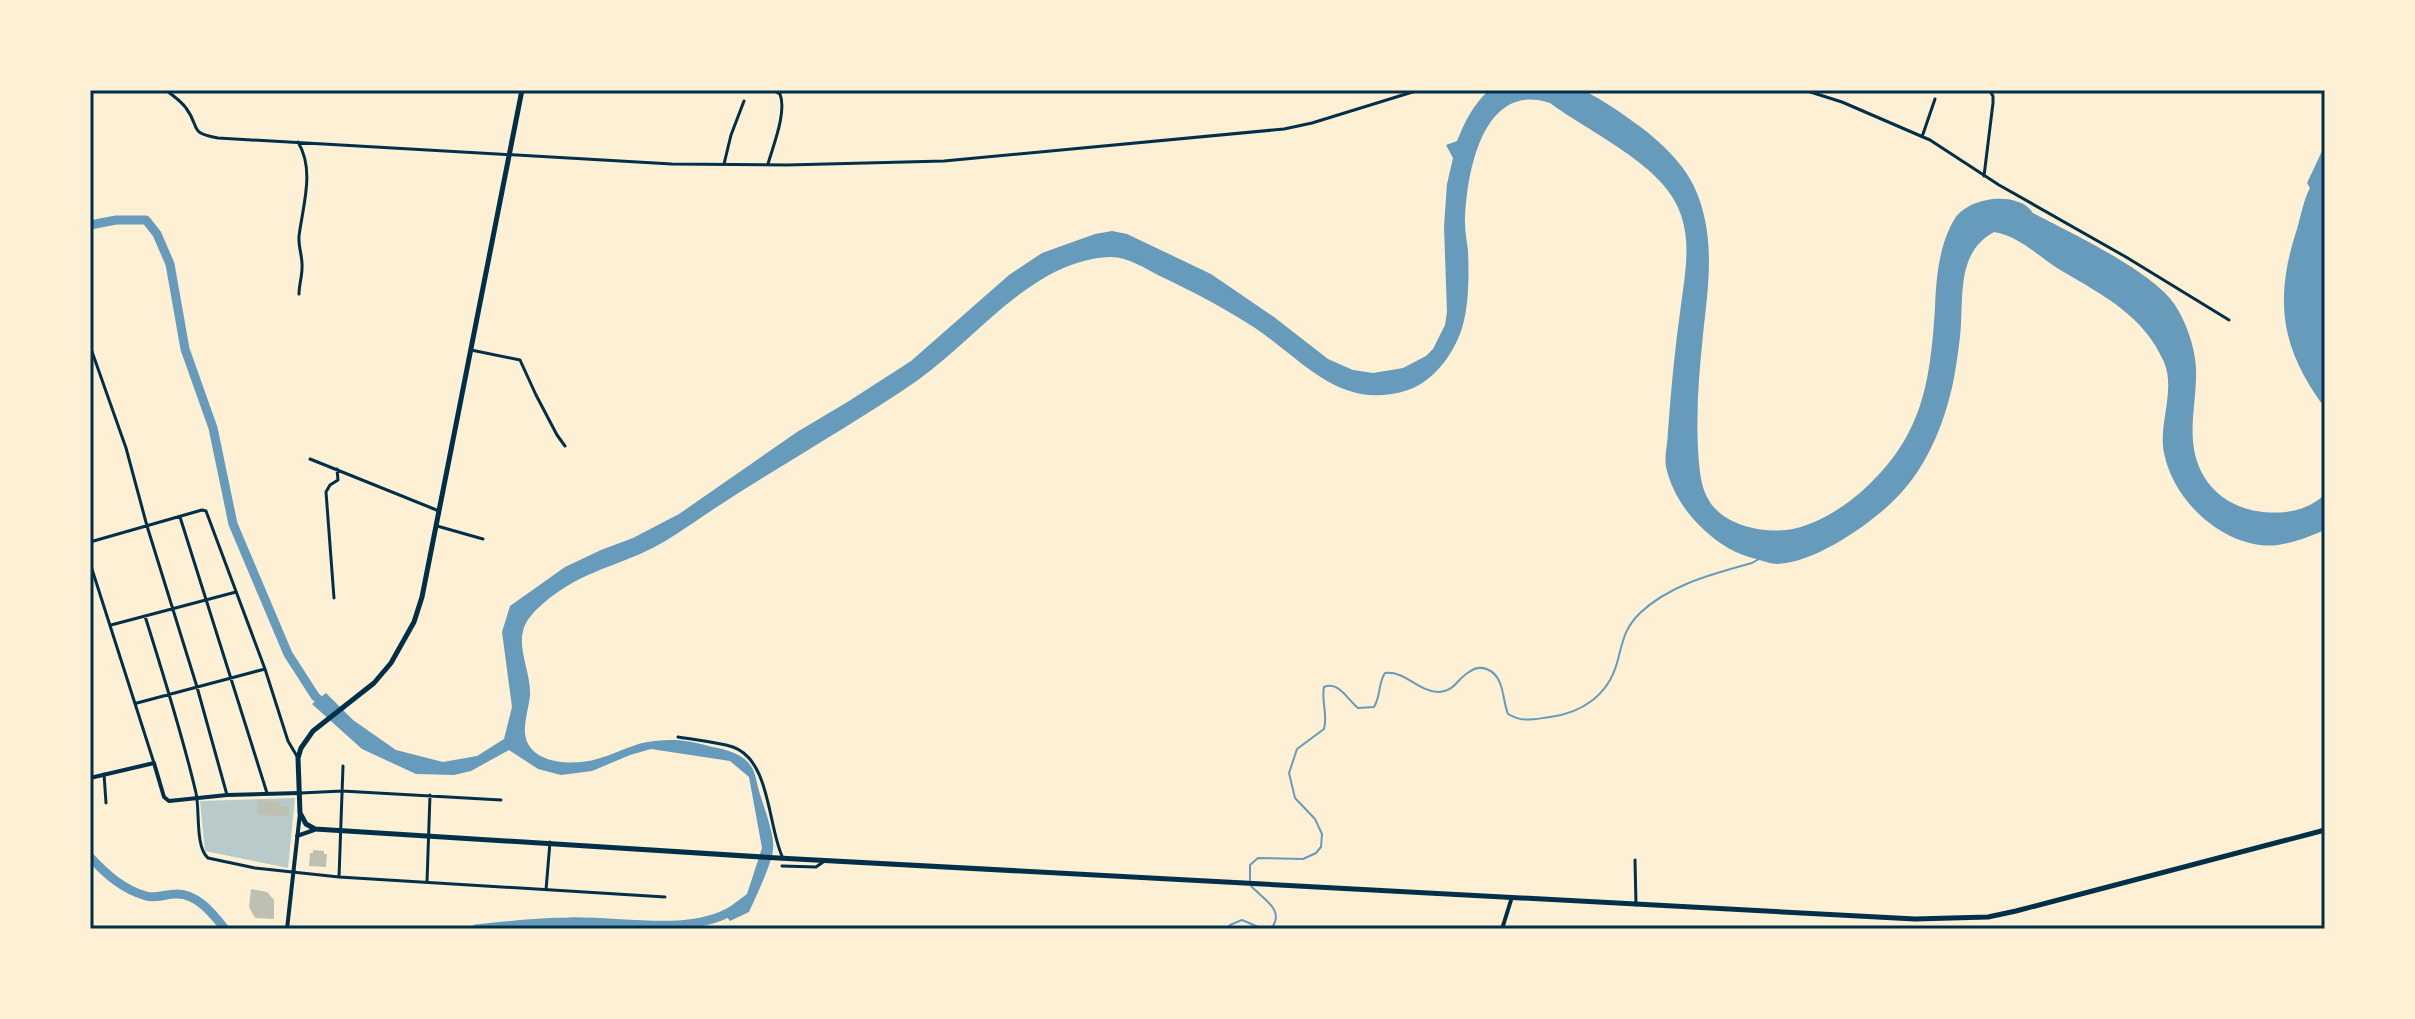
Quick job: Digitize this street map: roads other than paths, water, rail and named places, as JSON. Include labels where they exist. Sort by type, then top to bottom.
[{"type":"main road","points":[[522,90],[422,597],[414,622],[391,663],[374,683],[308,737],[298,758],[300,813],[306,824],[315,829],[550,842],[781,861],[826,860],[1915,919],[1988,917],[2051,904],[2325,830]]},
{"type":"street","points":[[166,90],[186,108],[202,135],[672,164],[944,161],[1284,129],[1419,90]]},
{"type":"street","points":[[768,164],[783,103],[780,94],[772,90]]},
{"type":"street","points":[[1804,90],[1842,102],[1922,137],[2229,320]]},
{"type":"street","points":[[1984,176],[1993,103],[1989,90]]},
{"type":"street","points":[[1922,137],[1935,99]]},
{"type":"street","points":[[724,164],[744,101]]},
{"type":"street","points":[[298,142],[307,164],[300,234],[302,265],[299,294]]},
{"type":"street","points":[[90,346],[126,448],[227,795]]},
{"type":"street","points":[[470,350],[520,360],[565,446]]},
{"type":"street","points":[[310,459],[439,511]]},
{"type":"street","points":[[334,598],[326,492],[338,480],[337,469]]},
{"type":"street","points":[[90,542],[206,511],[265,669],[288,741],[298,758]]},
{"type":"street","points":[[180,517],[267,793]]},
{"type":"street","points":[[436,526],[483,539]]},
{"type":"street","points":[[90,563],[166,800],[342,791],[501,800]]},
{"type":"street","points":[[111,625],[236,592]]},
{"type":"street","points":[[145,616],[197,798],[201,849],[205,856],[227,864],[339,877],[665,897]]},
{"type":"street","points":[[137,703],[265,669]]},
{"type":"street","points":[[678,737],[732,747],[752,761],[762,781],[781,861]]},
{"type":"street","points":[[90,778],[154,763]]},
{"type":"street","points":[[339,877],[343,766]]},
{"type":"street","points":[[104,774],[106,803]]},
{"type":"street","points":[[427,882],[430,795]]},
{"type":"street","points":[[287,929],[300,813]]},
{"type":"street","points":[[297,836],[315,829]]},
{"type":"street","points":[[546,890],[550,842]]},
{"type":"street","points":[[1635,860],[1636,905]]},
{"type":"street","points":[[1502,929],[1512,897]]},
{"type":"water","points":[[1574,89],[1586,92],[1654,138],[1674,157],[1690,179],[1701,205],[1709,249],[1698,406],[1699,467],[1707,497],[1721,514],[1731,520],[1764,530],[1786,530],[1806,525],[1845,505],[1881,472],[1898,451],[1919,409],[1930,362],[1937,274],[1949,230],[1961,212],[1970,206],[2005,199],[2026,206],[2033,213],[2131,267],[2164,292],[2175,305],[2189,335],[2195,360],[2195,455],[2214,490],[2236,505],[2263,512],[2288,512],[2304,508],[2325,494],[2325,530],[2285,544],[2260,545],[2227,534],[2198,514],[2176,486],[2164,453],[2168,384],[2164,362],[2156,346],[2134,319],[2107,298],[2021,243],[1994,232],[1974,250],[1969,260],[1963,285],[1956,365],[1945,413],[1932,447],[1902,492],[1852,534],[1822,551],[1792,562],[1775,564],[1728,548],[1704,530],[1688,512],[1674,491],[1666,467],[1673,368],[1686,260],[1684,226],[1673,197],[1644,166],[1625,152],[1550,103],[1527,100],[1508,105],[1493,118],[1482,136],[1474,158],[1466,203],[1468,280],[1464,319],[1448,357],[1434,374],[1417,386],[1384,395],[1343,389],[1307,368],[1233,314],[1136,264],[1109,257],[1081,262],[1055,272],[1030,287],[940,363],[862,417],[666,541],[580,579],[557,592],[536,611],[527,622],[522,639],[530,687],[525,734],[535,752],[554,761],[577,762],[597,759],[642,743],[677,740],[732,752],[751,766],[769,822],[773,850],[749,912],[730,921],[723,912],[747,894],[762,848],[749,777],[730,761],[651,749],[592,771],[561,775],[538,769],[509,750],[471,771],[454,775],[416,774],[362,749],[312,704],[326,693],[353,720],[396,750],[443,762],[477,756],[504,739],[512,707],[502,632],[510,606],[565,567],[679,514],[797,432],[911,361],[1009,275],[1042,253],[1095,234],[1112,231],[1127,234],[1211,274],[1328,359],[1353,370],[1373,373],[1403,368],[1433,349],[1445,325],[1444,226],[1447,184],[1453,158],[1446,145],[1457,141],[1478,101],[1489,90]]},
{"type":"water","points":[[2323,149],[2325,408],[2298,365],[2290,343],[2284,301],[2290,254],[2310,188],[2307,183]]},
{"type":"waterway","points":[[90,225],[116,220],[146,220],[157,234],[170,264],[185,349],[213,428],[233,524],[288,654],[315,696],[326,706]]},
{"type":"waterway","points":[[1250,880],[1250,865],[1258,858],[1303,859],[1321,847],[1322,834],[1315,819],[1295,798],[1289,773],[1297,749],[1324,729],[1324,687],[1334,686],[1358,708],[1374,707],[1385,673],[1399,675],[1438,692],[1452,688],[1474,669],[1483,668],[1498,678],[1508,714],[1529,720],[1562,715],[1583,707],[1600,693],[1613,674],[1630,625],[1652,603],[1693,581],[1759,559]]},
{"type":"waterway","points":[[90,857],[115,880],[137,893],[150,897],[176,894],[191,897],[225,929]]},
{"type":"waterway","points":[[1251,886],[1274,910],[1276,916],[1271,929]]},
{"type":"waterway","points":[[476,929],[556,922],[675,925],[696,923],[733,910]]},
{"type":"waterway","points":[[1226,929],[1242,920],[1263,929]]}]
